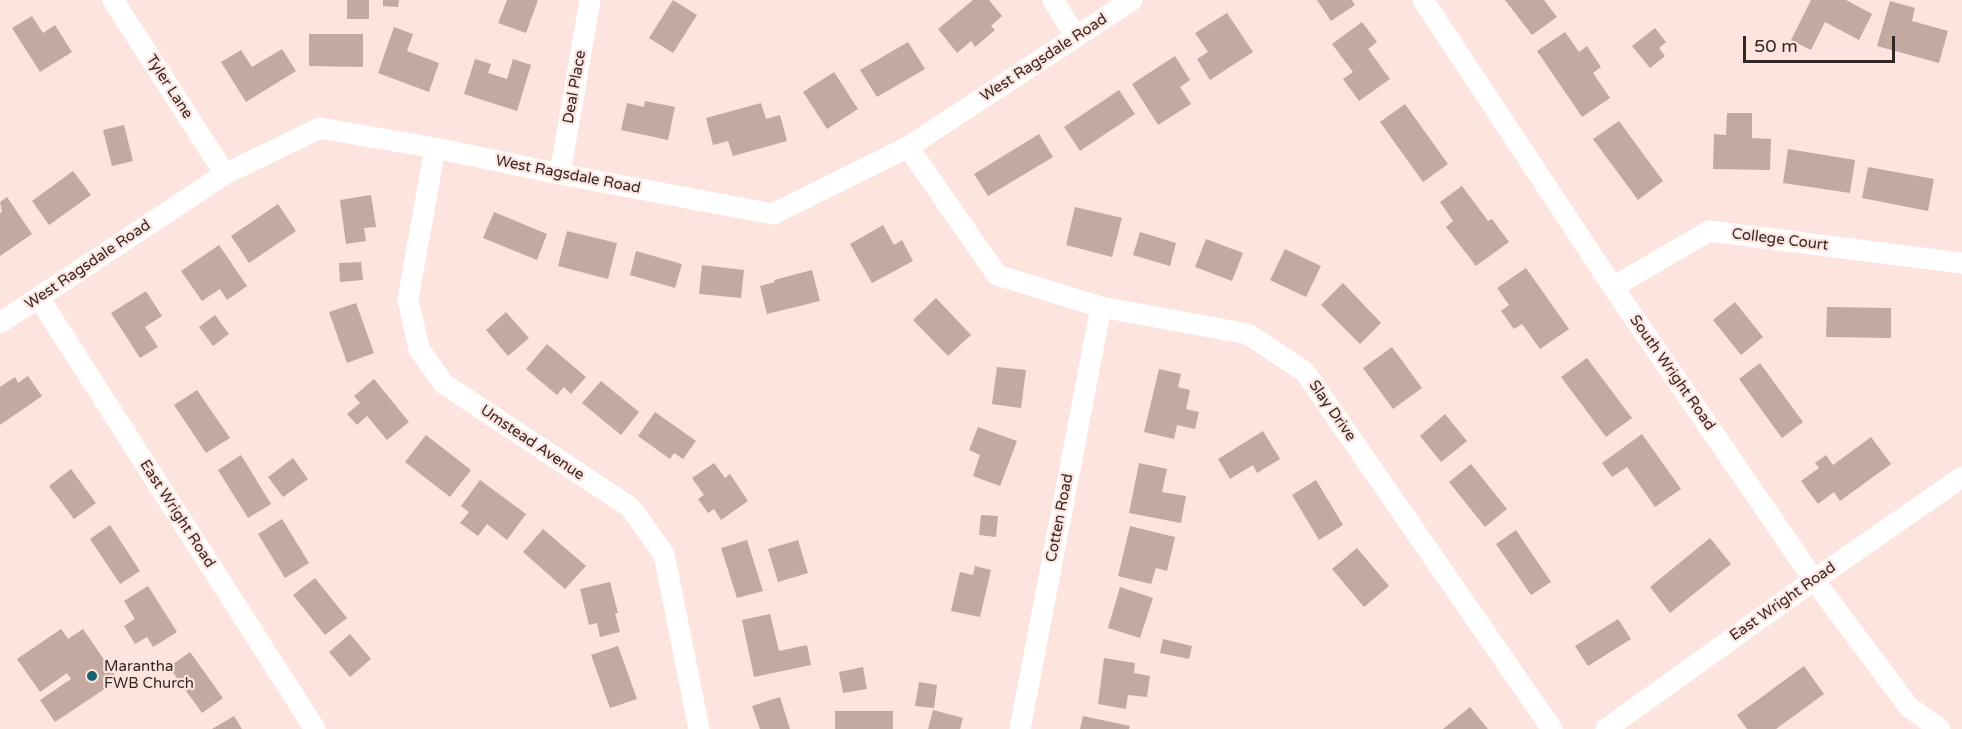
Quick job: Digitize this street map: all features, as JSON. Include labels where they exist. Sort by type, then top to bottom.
[{"type":"street","name":"Tyler Lane","points":[[113,0],[225,174]]},
{"type":"street","name":"Deal Place","points":[[560,174],[590,0]]},
{"type":"street","points":[[1053,0],[1076,37]]},
{"type":"street","name":"West Ragsdale Road","points":[[0,323],[225,174],[320,128],[435,148],[773,214],[908,147],[1132,0]]},
{"type":"street","name":"South Wright Road","points":[[1423,0],[1613,287],[1814,580],[1909,707],[1940,729]]},
{"type":"street","name":"Slay Drive","points":[[908,147],[996,275],[1101,307],[1248,334],[1305,372],[1552,729]]},
{"type":"street","name":"Umstead Avenue","points":[[435,148],[408,299],[419,349],[444,384],[630,507],[664,554],[699,729]]},
{"type":"street","name":"College Court","points":[[1613,287],[1709,231],[1962,263]]},
{"type":"street","name":"East Wright Road","points":[[39,298],[315,729]]},
{"type":"street","name":"Cotten Road","points":[[1020,729],[1101,307]]},
{"type":"street","name":"East Wright Road","points":[[1606,729],[1962,477]]},
{"type":"building","points":[[347,0],[369,0],[369,19],[347,19]]},
{"type":"building","points":[[383,0],[399,0],[398,7],[383,6]]},
{"type":"building","points":[[507,0],[538,0],[526,33],[498,23]]},
{"type":"building","points":[[673,0],[697,15],[673,53],[649,38]]},
{"type":"building","points":[[973,0],[989,0],[1002,16],[991,26],[995,30],[975,47],[971,41],[957,53],[938,29]]},
{"type":"building","points":[[1317,0],[1352,0],[1355,5],[1331,21]]},
{"type":"building","points":[[1505,0],[1544,0],[1557,17],[1532,35]]},
{"type":"building","points":[[1811,0],[1846,0],[1872,14],[1859,40],[1825,22],[1811,50],[1791,40]]},
{"type":"building","points":[[1890,1],[1915,8],[1912,21],[1948,31],[1939,63],[1877,46]]},
{"type":"building","points":[[1227,13],[1253,52],[1210,80],[1197,59],[1208,52],[1195,33]]},
{"type":"building","points":[[32,16],[43,33],[55,25],[72,52],[40,72],[12,28]]},
{"type":"building","points":[[1362,22],[1377,42],[1368,49],[1390,79],[1359,101],[1343,79],[1353,72],[1332,44]]},
{"type":"building","points":[[394,27],[413,34],[407,51],[439,63],[429,92],[378,73]]},
{"type":"building","points":[[1655,28],[1666,42],[1659,48],[1665,56],[1650,68],[1632,46]]},
{"type":"building","points":[[1565,32],[1579,52],[1587,46],[1601,67],[1593,73],[1610,98],[1582,117],[1537,51]]},
{"type":"building","points":[[309,34],[363,34],[363,67],[309,66]]},
{"type":"building","points":[[908,42],[925,69],[877,97],[860,70]]},
{"type":"building","points":[[282,49],[296,71],[246,102],[221,62],[241,50],[252,67]]},
{"type":"building","points":[[1175,56],[1190,80],[1180,87],[1191,104],[1158,125],[1132,84]]},
{"type":"building","points":[[475,59],[491,64],[488,73],[507,79],[513,59],[531,65],[517,111],[464,94]]},
{"type":"building","points":[[834,72],[858,109],[827,129],[803,92]]},
{"type":"building","points":[[1119,90],[1135,114],[1080,151],[1064,127]]},
{"type":"building","points":[[645,101],[675,107],[668,140],[621,130],[627,103],[644,107]]},
{"type":"building","points":[[761,103],[766,119],[780,115],[787,141],[733,156],[728,141],[713,145],[706,118]]},
{"type":"building","points":[[1405,104],[1448,164],[1423,182],[1380,122]]},
{"type":"building","points":[[1727,113],[1752,113],[1752,138],[1771,139],[1770,170],[1713,169],[1714,134],[1726,135]]},
{"type":"building","points":[[1619,121],[1663,181],[1638,200],[1593,139]]},
{"type":"building","points":[[124,125],[133,161],[112,166],[103,130]]},
{"type":"building","points":[[1039,134],[1053,157],[988,196],[974,174]]},
{"type":"building","points":[[1788,149],[1855,160],[1850,193],[1783,183]]},
{"type":"building","points":[[1868,167],[1934,179],[1928,211],[1862,198]]},
{"type":"building","points":[[73,171],[91,195],[49,225],[32,201]]},
{"type":"building","points":[[1462,186],[1488,221],[1492,219],[1509,242],[1476,266],[1446,227],[1453,221],[1440,202]]},
{"type":"building","points":[[371,195],[376,227],[364,228],[366,241],[346,244],[340,200]]},
{"type":"building","points":[[7,197],[32,234],[0,256],[0,213],[2,212],[0,202]]},
{"type":"building","points":[[278,204],[296,231],[249,263],[231,236]]},
{"type":"building","points":[[1075,207],[1122,218],[1112,257],[1066,245]]},
{"type":"building","points":[[494,212],[547,234],[537,260],[483,238]]},
{"type":"building","points":[[883,225],[894,245],[902,240],[913,261],[872,283],[850,244]]},
{"type":"building","points":[[567,231],[617,243],[608,279],[558,266]]},
{"type":"building","points":[[1140,232],[1176,243],[1170,266],[1133,255]]},
{"type":"building","points":[[1206,239],[1243,253],[1232,281],[1195,267]]},
{"type":"building","points":[[219,245],[247,286],[227,300],[220,289],[202,301],[181,271]]},
{"type":"building","points":[[1285,249],[1321,266],[1306,297],[1270,280]]},
{"type":"building","points":[[636,251],[682,264],[675,288],[630,275]]},
{"type":"building","points":[[361,262],[363,280],[340,282],[339,263]]},
{"type":"building","points":[[702,265],[744,270],[741,298],[699,294]]},
{"type":"building","points":[[1526,268],[1569,329],[1540,349],[1522,324],[1514,329],[1501,311],[1509,305],[1497,288]]},
{"type":"building","points":[[812,270],[820,301],[767,314],[760,286]]},
{"type":"building","points":[[1343,283],[1381,323],[1360,344],[1321,305]]},
{"type":"building","points":[[146,291],[162,316],[145,327],[158,347],[140,358],[111,313]]},
{"type":"building","points":[[936,298],[971,335],[948,356],[913,320]]},
{"type":"building","points":[[1735,302],[1763,337],[1741,355],[1713,320]]},
{"type":"building","points":[[356,303],[374,353],[347,363],[329,312]]},
{"type":"building","points":[[1827,307],[1891,308],[1891,338],[1826,337]]},
{"type":"building","points":[[506,312],[529,338],[508,356],[486,330]]},
{"type":"building","points":[[215,315],[229,334],[213,346],[199,327]]},
{"type":"building","points":[[547,344],[586,377],[571,394],[564,387],[557,395],[526,369]]},
{"type":"building","points":[[1392,347],[1422,388],[1393,409],[1363,368]]},
{"type":"building","points":[[1587,358],[1632,418],[1606,437],[1561,377]]},
{"type":"building","points":[[1760,363],[1803,422],[1782,438],[1739,379]]},
{"type":"building","points":[[997,367],[1026,370],[1021,408],[992,404]]},
{"type":"building","points":[[1159,369],[1181,374],[1178,387],[1190,390],[1186,409],[1199,412],[1195,429],[1177,425],[1174,439],[1144,432]]},
{"type":"building","points":[[28,376],[42,396],[0,425],[0,387],[15,377],[18,383]]},
{"type":"building","points":[[374,379],[409,422],[387,440],[367,416],[357,425],[347,414],[360,403],[354,396]]},
{"type":"building","points":[[601,381],[639,412],[621,435],[582,403]]},
{"type":"building","points":[[197,390],[230,438],[206,453],[174,405]]},
{"type":"building","points":[[655,412],[696,441],[683,459],[674,453],[670,459],[638,436]]},
{"type":"building","points":[[1445,414],[1467,441],[1441,462],[1420,436]]},
{"type":"building","points":[[978,427],[1017,441],[1000,486],[973,476],[980,455],[969,450]]},
{"type":"building","points":[[1263,431],[1280,459],[1257,473],[1253,465],[1230,479],[1218,459]]},
{"type":"building","points":[[1642,434],[1681,489],[1655,507],[1627,467],[1612,477],[1602,463]]},
{"type":"building","points":[[426,435],[471,470],[450,497],[405,462]]},
{"type":"building","points":[[1871,437],[1891,464],[1840,501],[1834,492],[1818,504],[1801,481],[1819,468],[1815,463],[1826,455],[1833,465]]},
{"type":"building","points":[[241,455],[271,504],[248,518],[218,470]]},
{"type":"building","points":[[293,458],[308,479],[283,497],[268,477]]},
{"type":"building","points":[[714,463],[725,478],[730,474],[748,501],[721,520],[714,509],[708,513],[698,499],[704,495],[692,478]]},
{"type":"building","points":[[1139,463],[1167,469],[1162,492],[1186,496],[1181,523],[1129,513]]},
{"type":"building","points":[[1471,464],[1507,509],[1485,527],[1449,482]]},
{"type":"building","points":[[71,469],[96,503],[74,519],[49,486]]},
{"type":"building","points":[[480,480],[526,514],[507,540],[487,524],[478,536],[460,523],[469,512],[461,506]]},
{"type":"building","points":[[1316,480],[1343,525],[1319,540],[1292,495]]},
{"type":"building","points":[[981,515],[998,516],[996,537],[979,535]]},
{"type":"building","points":[[282,519],[309,563],[285,578],[258,534]]},
{"type":"building","points":[[110,525],[140,571],[120,584],[90,539]]},
{"type":"building","points":[[1130,526],[1175,537],[1167,571],[1156,568],[1151,584],[1118,576]]},
{"type":"building","points":[[543,529],[586,566],[565,589],[523,552]]},
{"type":"building","points":[[1516,530],[1551,582],[1531,595],[1496,544]]},
{"type":"building","points":[[1710,538],[1731,564],[1670,613],[1650,587]]},
{"type":"building","points":[[747,540],[763,591],[737,598],[721,548]]},
{"type":"building","points":[[798,540],[808,573],[778,582],[768,549]]},
{"type":"building","points":[[1357,548],[1389,586],[1364,607],[1332,569]]},
{"type":"building","points":[[975,566],[991,570],[980,617],[951,611],[960,572],[973,575]]},
{"type":"building","points":[[315,578],[347,618],[325,635],[293,595]]},
{"type":"building","points":[[610,582],[620,632],[600,637],[597,623],[589,625],[580,589]]},
{"type":"building","points":[[148,586],[177,632],[153,647],[147,637],[135,644],[124,626],[135,619],[124,601]]},
{"type":"building","points":[[1120,587],[1153,598],[1140,638],[1108,628]]},
{"type":"building","points":[[770,614],[779,651],[807,645],[811,665],[754,677],[742,620]]},
{"type":"building","points":[[1618,619],[1631,639],[1588,666],[1575,646]]},
{"type":"building","name":"Marantha FWB Church","points":[[61,629],[68,639],[83,629],[118,680],[55,722],[40,700],[71,679],[67,673],[40,692],[17,659]]},
{"type":"building","points":[[350,634],[371,659],[350,677],[329,652]]},
{"type":"building","points":[[1163,639],[1192,646],[1189,659],[1160,653]]},
{"type":"building","points":[[618,646],[637,699],[610,708],[591,655]]},
{"type":"building","points":[[190,652],[223,698],[202,713],[169,667]]},
{"type":"building","points":[[1104,658],[1135,663],[1134,673],[1150,676],[1147,697],[1128,695],[1126,709],[1098,704]]},
{"type":"building","points":[[1804,666],[1824,694],[1776,729],[1747,729],[1737,715]]},
{"type":"building","points":[[863,667],[867,689],[843,693],[839,672]]},
{"type":"building","points":[[919,682],[937,685],[934,708],[915,706]]},
{"type":"building","points":[[780,697],[790,729],[760,729],[752,706]]},
{"type":"building","points":[[1470,707],[1488,729],[1443,729]]},
{"type":"building","points":[[933,710],[963,718],[960,729],[928,729]]},
{"type":"building","points":[[835,711],[893,711],[893,729],[835,729]]},
{"type":"building","points":[[234,716],[242,729],[212,729]]},
{"type":"building","points":[[1083,716],[1130,726],[1129,729],[1080,729]]},
{"type":"place","name":"Marantha FWB Church","points":[[92,676]]}]
